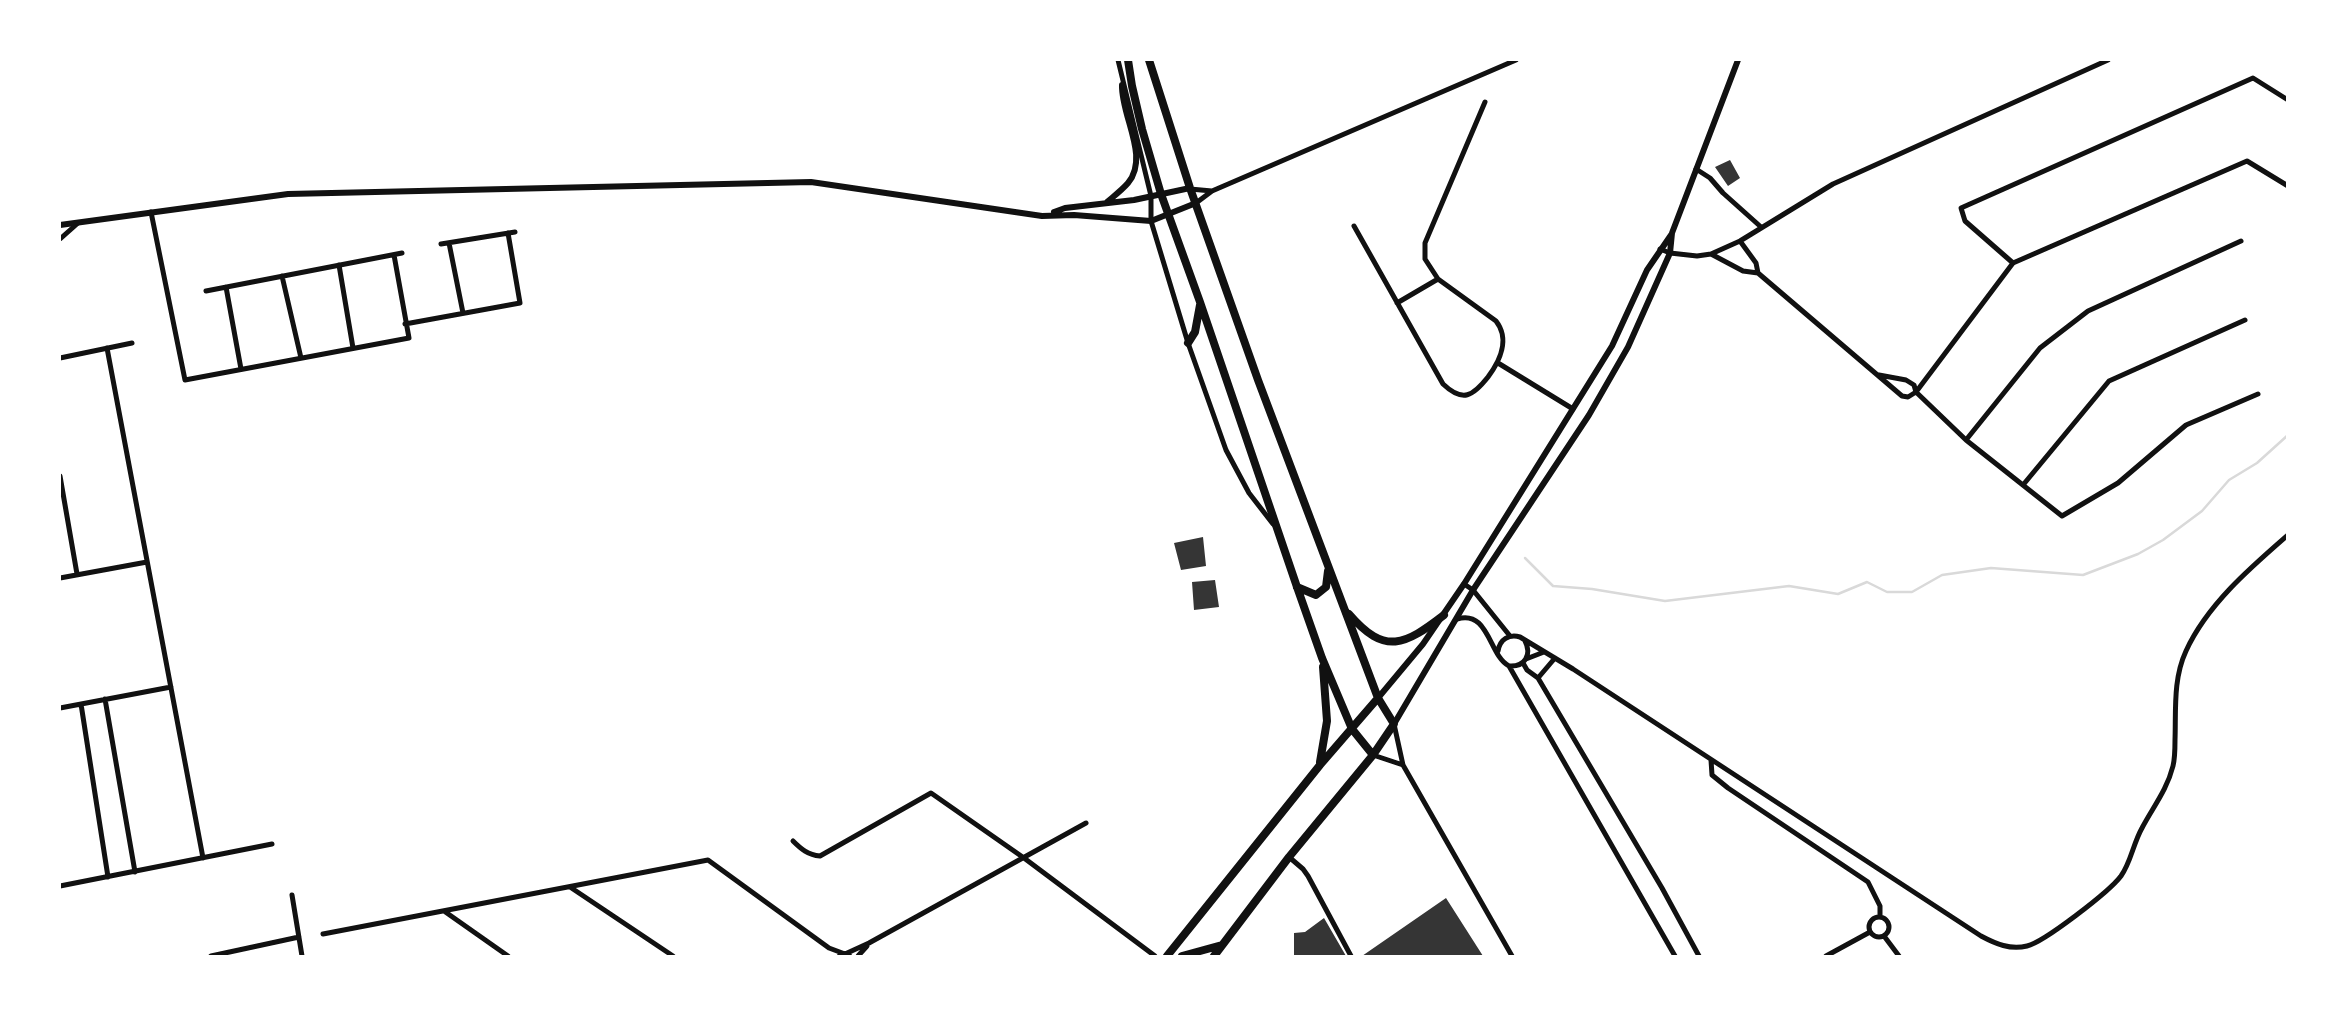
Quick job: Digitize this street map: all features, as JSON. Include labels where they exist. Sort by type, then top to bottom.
[{"type":"main road","points":[[1128,60],[1134,97],[1161,194],[1275,526],[1322,658],[1352,729],[1373,755]]},
{"type":"main road","points":[[1149,60],[1190,188],[1258,380],[1378,698],[1394,724],[1373,755],[1289,857],[1214,957]]},
{"type":"main road","points":[[1188,343],[1195,332],[1200,302]]},
{"type":"main road","points":[[1297,587],[1316,595],[1323,591],[1328,566]]},
{"type":"main road","points":[[1343,608],[1369,633],[1390,642],[1413,638],[1444,615]]},
{"type":"main road","points":[[1320,765],[1327,721],[1322,658]]},
{"type":"main road","points":[[1167,957],[1320,765],[1378,698]]},
{"type":"main road","points":[[1182,957],[1222,945]]},
{"type":"street","points":[[1118,60],[1151,196],[1151,221],[1188,343],[1226,450],[1249,493],[1275,526]]},
{"type":"street","points":[[60,225],[289,194],[811,182],[1042,216],[1074,215],[1151,221],[1196,203],[1212,191],[1516,60]]},
{"type":"street","points":[[1512,957],[1403,765],[1394,724],[1473,590],[1589,415],[1628,347],[1670,253],[1672,233],[1738,60]]},
{"type":"street","points":[[1660,249],[1697,256],[1711,254],[1741,241],[1833,184],[2108,60]]},
{"type":"street","points":[[2013,263],[1965,221],[1961,208],[2253,78],[2287,100]]},
{"type":"street","points":[[1105,203],[1130,180],[1138,158],[1121,100],[1122,85]]},
{"type":"street","points":[[1354,226],[1443,384],[1451,393],[1461,396],[1477,391],[1498,363],[1503,345],[1502,328],[1438,279],[1424,259],[1425,243],[1485,102]]},
{"type":"street","points":[[1711,254],[1743,271],[1758,273],[1902,396],[1908,397],[1916,392],[2013,263],[2247,161],[2287,186]]},
{"type":"street","points":[[1696,170],[1710,178],[1761,227]]},
{"type":"street","points":[[1042,216],[1065,208],[1190,188],[1212,191]]},
{"type":"street","points":[[151,212],[185,380],[409,338],[394,255]]},
{"type":"street","points":[[60,239],[79,222]]},
{"type":"street","points":[[405,324],[520,303],[511,232],[441,244]]},
{"type":"street","points":[[1378,698],[1405,667],[1464,584],[1612,346],[1647,270],[1672,233]]},
{"type":"street","points":[[1741,241],[1756,263],[1758,273]]},
{"type":"street","points":[[1966,440],[2040,348],[2088,311],[2241,241]]},
{"type":"street","points":[[449,243],[463,313]]},
{"type":"street","points":[[206,291],[401,253]]},
{"type":"street","points":[[338,265],[353,348]]},
{"type":"street","points":[[282,276],[301,358]]},
{"type":"street","points":[[1397,303],[1438,279]]},
{"type":"street","points":[[226,287],[241,369]]},
{"type":"street","points":[[2023,485],[2109,382],[2245,320]]},
{"type":"street","points":[[60,358],[132,343]]},
{"type":"street","points":[[107,348],[203,858]]},
{"type":"street","points":[[1498,363],[1573,409]]},
{"type":"street","points":[[1876,374],[1910,381],[1916,392],[1966,440],[2062,516],[2118,483],[2186,425],[2258,394]]},
{"type":"street","points":[[60,476],[77,574]]},
{"type":"street","points":[[1464,584],[1473,590],[1510,636],[1524,640],[1555,658],[1981,936],[1997,944],[2029,946],[2043,939],[2108,889],[2129,864],[2142,828],[2166,789],[2174,763],[2176,681],[2196,629],[2287,535]]},
{"type":"street","points":[[60,578],[147,562]]},
{"type":"street","points":[[1456,619],[1465,616],[1473,618],[1498,651],[1501,661],[1509,666],[1675,957]]},
{"type":"street","points":[[1498,651],[1501,641],[1510,636]]},
{"type":"street","points":[[1524,640],[1528,649],[1525,661],[1527,670],[1538,678],[1662,888],[1699,957]]},
{"type":"street","points":[[1509,666],[1544,652]]},
{"type":"street","points":[[1538,678],[1555,658]]},
{"type":"street","points":[[60,708],[171,687]]},
{"type":"street","points":[[105,699],[135,872]]},
{"type":"street","points":[[81,704],[108,877]]},
{"type":"street","points":[[1373,755],[1403,765]]},
{"type":"street","points":[[1711,760],[1712,775],[1728,788],[1868,882],[1880,906],[1880,917]]},
{"type":"street","points":[[793,841],[801,849],[820,856],[931,793],[1024,858],[1155,957]]},
{"type":"street","points":[[323,934],[708,860],[829,948],[845,956],[1086,823]]},
{"type":"street","points":[[60,886],[272,844]]},
{"type":"street","points":[[1289,857],[1308,876],[1351,957]]},
{"type":"street","points":[[570,887],[673,957]]},
{"type":"street","points":[[292,895],[302,957]]},
{"type":"street","points":[[444,911],[508,957]]},
{"type":"street","points":[[1870,932],[1871,922],[1880,917]]},
{"type":"street","points":[[1880,917],[1885,919],[1889,928],[1884,936]]},
{"type":"street","points":[[1870,932],[1874,936],[1884,936]]},
{"type":"street","points":[[1826,957],[1870,932]]},
{"type":"street","points":[[1884,936],[1899,957]]},
{"type":"street","points":[[211,957],[299,937]]},
{"type":"street","points":[[859,957],[869,943]]},
{"type":"street","points":[[829,948],[834,957]]},
{"type":"building","points":[[1730,160],[1740,178],[1728,186],[1715,167]]},
{"type":"building","points":[[1203,537],[1206,566],[1181,570],[1174,543]]},
{"type":"building","points":[[1215,580],[1219,607],[1194,610],[1192,582]]},
{"type":"building","points":[[1446,898],[1483,956],[1362,956]]},
{"type":"building","points":[[1324,918],[1346,956],[1294,956],[1294,933],[1305,932]]},
{"type":"waterway","points":[[1525,558],[1553,586],[1592,589],[1665,601],[1789,586],[1838,594],[1867,582],[1887,592],[1912,592],[1942,575],[1991,568],[2083,575],[2138,554],[2163,540],[2202,511],[2229,480],[2257,463],[2288,435]]}]
